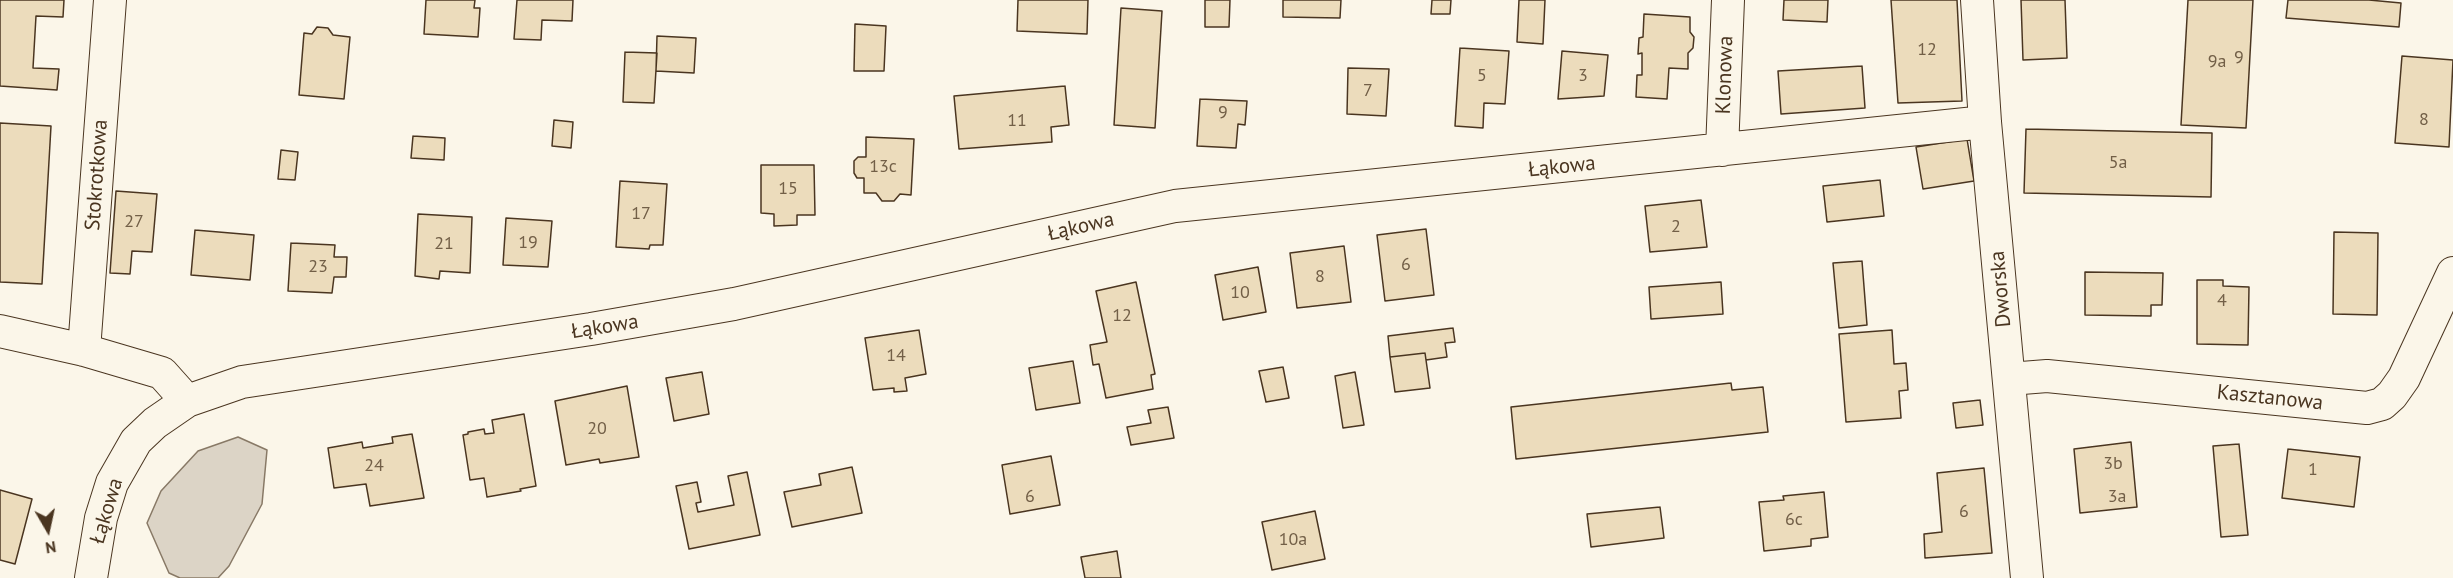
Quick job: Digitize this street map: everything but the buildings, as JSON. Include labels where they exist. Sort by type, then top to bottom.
[{"type":"street","name":"Stokrotkowa","points":[[84,350],[110,0]]},
{"type":"street","name":"Klonowa","points":[[1722,150],[1728,0]]},
{"type":"street","name":"Dworska","points":[[1977,0],[1985,122],[2027,578]]},
{"type":"street","name":"Łąkowa","points":[[91,578],[101,518],[112,483],[136,441],[155,423],[187,401],[242,382],[591,329],[734,304],[1175,206],[1985,122]]},
{"type":"street","name":"Kasztanowa","points":[[2009,379],[2047,376],[2367,408],[2382,404],[2392,395],[2404,378],[2453,273]]},
{"type":"street","points":[[0,331],[84,350],[162,374],[187,401]]},
{"type":"shaded area","points":[[238,437],[267,450],[262,504],[229,566],[218,578],[180,578],[169,573],[147,523],[161,491],[198,451]]}]
